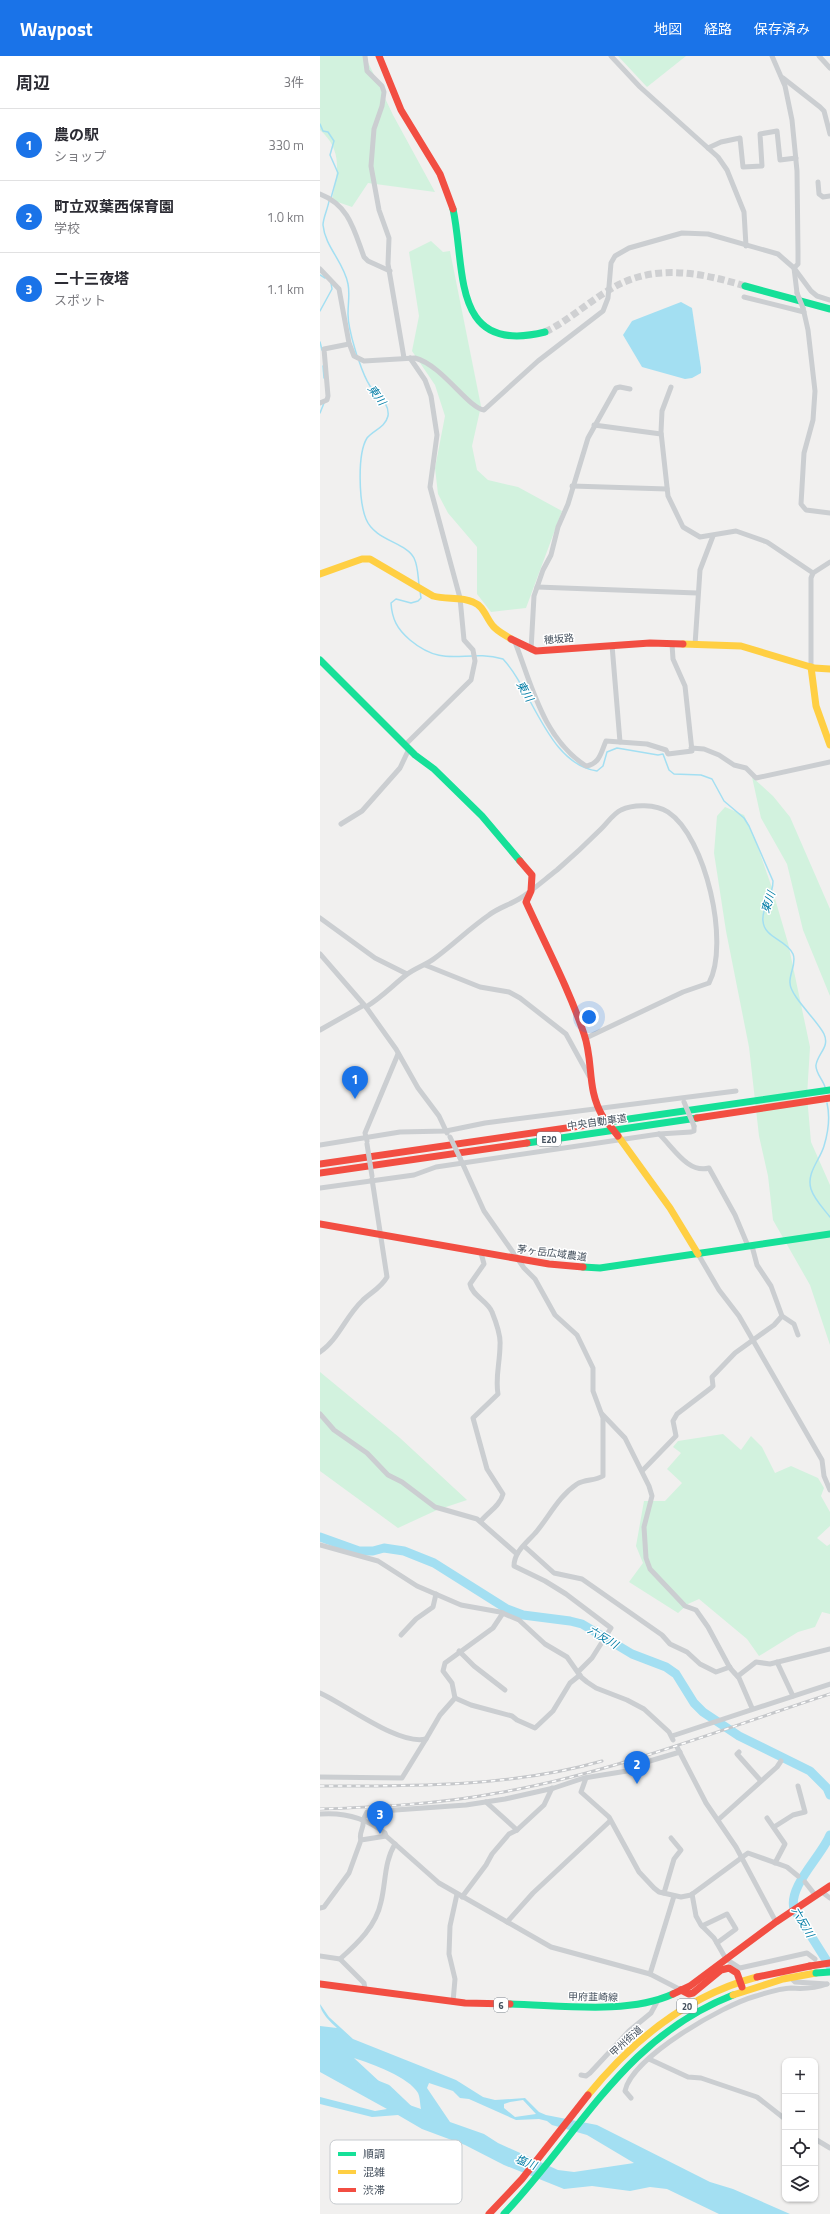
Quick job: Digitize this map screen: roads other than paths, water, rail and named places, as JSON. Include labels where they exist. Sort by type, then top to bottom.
[{"type":"main road","points":[[379,56],[390,90],[430,156],[448,193],[458,238],[462,287],[467,304],[481,322],[496,332],[520,338],[545,332]]},
{"type":"main road","points":[[745,286],[830,309]]},
{"type":"main road","name":"穂坂路","points":[[320,574],[362,559],[370,559],[379,562],[418,588],[444,599],[460,598],[474,602],[481,607],[493,626],[515,642],[531,650],[549,651],[612,645],[672,644],[741,646],[811,667],[830,669]]},
{"type":"main road","points":[[320,660],[407,747],[434,769],[482,816],[532,876],[531,891],[526,902],[572,1000],[586,1038],[592,1091],[598,1108],[603,1117],[659,1191],[686,1231],[698,1254]]},
{"type":"main road","points":[[811,667],[816,706],[830,745]]},
{"type":"main road","name":"中央自動車道","points":[[320,1173],[777,1101],[830,1090]]},
{"type":"main road","name":"中央自動車道","points":[[320,1164],[777,1101],[830,1098]]},
{"type":"main road","name":"茅ヶ岳広域農道","points":[[320,1224],[566,1267],[600,1268],[830,1234]]},
{"type":"main road","name":"甲府韮崎線","points":[[320,1984],[454,2002],[625,2007],[658,2000],[700,1980],[776,1922],[830,1886]]},
{"type":"main road","name":"甲州街道","points":[[492,2211],[533,2166],[591,2092],[634,2045],[656,2027],[706,1995],[740,1981],[767,1973],[830,1964]]},
{"type":"main road","points":[[681,1990],[689,1994],[693,1993],[725,1968],[735,1971],[743,1990]]},
{"type":"main road","name":"甲州街道","points":[[504,2213],[541,2172],[599,2097],[641,2051],[661,2034],[699,2010],[743,1990],[791,1977],[816,1973],[829,1979]]},
{"type":"street","points":[[341,824],[355,816],[366,806],[400,768],[407,747],[471,680],[475,661],[474,653],[464,640],[460,598],[430,486],[437,435],[431,396],[425,380],[407,358],[390,271],[389,238],[379,210],[371,156],[374,129],[382,106],[384,92],[382,86],[367,71],[365,56]]},
{"type":"street","points":[[611,56],[640,87],[708,148],[727,170],[744,212],[746,246]]},
{"type":"street","points":[[772,56],[782,77],[787,94],[796,158],[798,264],[794,268]]},
{"type":"street","points":[[819,56],[830,68]]},
{"type":"street","points":[[782,77],[824,111],[830,134]]},
{"type":"street","points":[[708,148],[721,142],[740,138],[743,167],[762,166],[760,134],[777,131],[780,160],[796,158]]},
{"type":"street","points":[[818,182],[819,194],[823,197],[830,196]]},
{"type":"street","points":[[320,194],[334,200],[348,216],[364,257],[368,261],[390,271]]},
{"type":"street","points":[[320,269],[339,289],[349,344],[357,358],[407,358],[429,363],[450,380],[474,406],[484,410],[538,361],[603,311],[608,298],[611,263],[615,256],[622,250],[682,233],[708,234],[778,254],[794,268],[811,291],[817,296],[830,300]]},
{"type":"street","points":[[794,268],[798,293],[808,330],[814,392],[813,420],[804,453],[801,504],[806,510],[830,513]]},
{"type":"street","points":[[744,297],[803,310]]},
{"type":"street","points":[[323,402],[324,349],[349,344]]},
{"type":"street","points":[[531,650],[532,604],[537,587],[551,555],[558,527],[568,504],[572,486],[588,438],[616,388],[620,386],[630,389]]},
{"type":"street","points":[[671,386],[662,411],[661,434],[668,496],[683,527],[700,537],[736,532],[767,542],[813,573]]},
{"type":"street","points":[[594,426],[661,434]]},
{"type":"street","points":[[572,486],[667,488]]},
{"type":"street","points":[[695,645],[697,593],[700,570],[713,536]]},
{"type":"street","points":[[811,667],[810,578],[813,573],[830,562]]},
{"type":"street","points":[[537,587],[697,593]]},
{"type":"street","points":[[515,642],[535,700],[567,751],[586,766],[593,765],[597,762],[606,741],[646,744],[666,750],[668,754],[692,751],[685,686],[673,659],[672,644]]},
{"type":"street","points":[[612,645],[620,742]]},
{"type":"street","points":[[691,748],[704,749],[719,755],[734,765],[746,768],[756,778],[830,762]]},
{"type":"street","points":[[320,1030],[382,998],[407,974],[425,965],[490,914],[531,891],[566,862],[620,810],[634,807],[650,807],[669,812],[683,829],[703,863],[715,911],[717,939],[713,975],[709,983],[683,992],[586,1038]]},
{"type":"street","points":[[320,918],[375,958],[407,974]]},
{"type":"street","points":[[320,954],[365,1006],[398,1054],[418,1088],[439,1116],[484,1211],[518,1259],[535,1279],[555,1314],[577,1335],[593,1368],[593,1391],[596,1404],[602,1413],[625,1438],[633,1457],[643,1470],[652,1496],[644,1527],[646,1558],[650,1569],[685,1606],[696,1610],[708,1627],[730,1667],[738,1676],[752,1708]]},
{"type":"street","points":[[425,965],[480,987],[509,992],[520,998],[566,1034],[590,1076]]},
{"type":"street","points":[[320,1352],[336,1334],[352,1311],[362,1300],[383,1284],[387,1277],[365,1133],[379,1096],[398,1054]]},
{"type":"street","points":[[320,1145],[367,1141],[400,1132],[446,1130],[485,1123],[598,1108],[683,1099],[736,1091]]},
{"type":"street","points":[[320,1188],[372,1179],[414,1174],[436,1167],[463,1165],[620,1138],[692,1132],[694,1131],[694,1126],[683,1099]]},
{"type":"street","points":[[659,1134],[690,1166],[702,1170],[709,1168],[735,1215],[750,1246],[757,1265],[770,1286],[782,1316],[794,1324],[798,1335]]},
{"type":"street","points":[[481,1253],[484,1264],[470,1284],[470,1287],[490,1306],[496,1324],[500,1344],[496,1378],[498,1394],[473,1418],[487,1469],[503,1494],[498,1504],[486,1514],[481,1522]]},
{"type":"street","points":[[698,1254],[719,1290],[739,1316],[822,1460],[824,1476],[830,1490]]},
{"type":"street","points":[[643,1470],[676,1436],[674,1418],[713,1386],[712,1377],[719,1369],[753,1340],[774,1325],[782,1316]]},
{"type":"street","points":[[455,1698],[471,1705],[512,1716],[517,1720],[535,1728],[553,1711],[570,1683],[610,1633],[611,1628],[566,1594],[545,1581],[514,1566],[517,1554],[537,1531],[549,1511],[568,1492],[583,1481],[603,1476],[602,1413]]},
{"type":"street","points":[[320,1414],[334,1430],[367,1453],[383,1471],[402,1482],[434,1507],[481,1522],[517,1554]]},
{"type":"street","points":[[320,1545],[378,1561],[417,1586],[461,1605],[503,1613],[519,1620],[545,1644],[568,1657],[579,1673],[596,1688],[627,1700],[644,1710],[673,1738],[726,1716],[830,1684]]},
{"type":"street","points":[[524,1546],[554,1573],[582,1579],[662,1635],[670,1644],[687,1652],[700,1664],[716,1672],[730,1667]]},
{"type":"street","points":[[401,1635],[416,1619],[434,1607],[436,1594]]},
{"type":"street","points":[[455,1698],[452,1683],[443,1667],[448,1659],[493,1628],[503,1613]]},
{"type":"street","points":[[738,1676],[756,1662],[770,1664],[830,1649]]},
{"type":"street","points":[[459,1651],[474,1666],[505,1690]]},
{"type":"street","points":[[777,1662],[792,1696]]},
{"type":"street","points":[[320,1693],[384,1728],[408,1737],[426,1739]]},
{"type":"street","points":[[320,1777],[402,1778],[440,1715],[455,1698]]},
{"type":"street","points":[[677,1747],[706,1803],[741,1857],[776,1922]]},
{"type":"street","points":[[320,1908],[324,1907],[349,1873],[361,1840],[360,1834],[364,1824],[363,1820],[367,1812],[466,1805],[486,1802],[552,1788],[586,1778],[627,1771],[643,1763],[680,1752]]},
{"type":"street","points":[[739,1752],[737,1754],[761,1782]]},
{"type":"street","points":[[718,1820],[761,1782],[782,1761]]},
{"type":"street","points":[[586,1778],[581,1792],[603,1811],[643,1878],[659,1892],[674,1896],[686,1896],[692,1894],[748,1853],[787,1867],[798,1876]]},
{"type":"street","points":[[774,1827],[793,1815],[805,1812],[798,1786]]},
{"type":"street","points":[[454,2002],[455,1979],[453,1963],[449,1954],[450,1926],[460,1895],[486,1865],[492,1854],[509,1834],[517,1830],[544,1804],[552,1788]]},
{"type":"street","points":[[486,1802],[517,1830]]},
{"type":"street","points":[[320,1814],[342,1813],[363,1820],[377,1827],[439,1883],[559,1950],[650,1974],[681,1990]]},
{"type":"street","points":[[767,1818],[786,1844],[775,1863]]},
{"type":"street","points":[[507,1922],[533,1892],[610,1821]]},
{"type":"street","points":[[361,1840],[386,1836]]},
{"type":"street","points":[[664,1894],[674,1859],[681,1850],[671,1838]]},
{"type":"street","points":[[340,1959],[357,1944],[375,1920],[382,1900],[386,1867],[395,1844]]},
{"type":"street","points":[[805,1882],[819,1894],[830,1898]]},
{"type":"street","points":[[692,1894],[696,1916],[702,1926],[717,1943],[726,1959],[740,1968],[806,1953],[815,1959]]},
{"type":"street","points":[[650,1974],[674,1896]]},
{"type":"street","points":[[702,1926],[727,1914],[736,1929],[717,1943]]},
{"type":"street","points":[[320,1956],[340,1959],[364,1983],[366,1989]]},
{"type":"street","points":[[791,1977],[795,1982],[829,1979]]},
{"type":"street","points":[[632,2098],[627,2095],[626,2087],[649,2059],[671,2038],[721,2010],[756,1996],[829,1979]]},
{"type":"street","points":[[581,2075],[586,2076],[590,2073],[629,2031],[651,2014],[658,2000]]},
{"type":"street","points":[[651,2014],[656,2019]]},
{"type":"street","points":[[649,2059],[688,2077],[701,2078],[757,2097],[782,2117]]},
{"type":"street","points":[[818,2141],[830,2148]]},
{"type":"water","points":[[681,302],[692,308],[701,368],[701,373],[692,378],[685,379],[642,367],[623,335],[632,321]]},
{"type":"water","points":[[320,2004],[329,2017],[353,2039],[456,2080],[483,2097],[495,2100],[525,2098],[539,2112],[546,2115],[597,2125],[710,2182],[733,2189],[790,2214],[719,2214],[667,2189],[650,2187],[630,2191],[592,2186],[564,2189],[504,2165],[462,2144],[462,2140],[452,2140],[422,2129],[398,2115],[372,2117],[320,2104],[320,2097],[375,2111],[387,2109],[320,2072],[320,2026],[337,2028],[326,2017]],"holes":[[[354,2058],[399,2076],[413,2087],[418,2093],[421,2109],[392,2099],[381,2083]],[[429,2083],[453,2091],[460,2098],[469,2099],[516,2120],[539,2119],[547,2121],[552,2125],[587,2135],[634,2163],[574,2172],[558,2170],[498,2143],[484,2134],[450,2122],[427,2088]],[[523,2100],[536,2114],[515,2117],[504,2108],[504,2104]]]},
{"type":"waterway","name":"東川","points":[[320,124],[323,131],[328,132],[334,141],[330,155],[338,173],[331,198]]},
{"type":"waterway","name":"東川","points":[[329,201],[323,225],[324,233],[346,276],[349,291],[349,324],[357,356]]},
{"type":"waterway","points":[[320,275],[325,278]]},
{"type":"waterway","points":[[320,311],[332,289],[331,283]]},
{"type":"waterway","points":[[320,342],[322,350]]},
{"type":"waterway","name":"東川","points":[[359,361],[368,383],[385,403],[388,411],[388,416],[382,426],[367,438],[364,445],[360,466],[360,478],[362,501],[366,519],[376,532],[410,553],[414,558],[418,571],[419,585]]},
{"type":"waterway","points":[[323,366],[324,378]]},
{"type":"waterway","points":[[320,413],[324,403]]},
{"type":"waterway","name":"東川","points":[[420,591],[421,598],[418,601],[411,603],[396,599],[391,603],[394,619],[402,632],[423,649],[434,654],[456,657],[490,656],[503,659],[514,673],[554,741],[566,755],[580,765],[597,771],[603,766],[607,752],[617,748],[658,755],[663,754],[669,770],[674,774],[701,775],[712,779],[724,801],[744,818],[773,881],[771,893],[763,916],[764,927],[771,935],[786,945],[793,954],[794,961],[790,980],[791,988],[794,995],[824,1034],[826,1043],[817,1061],[816,1068],[825,1087]]},
{"type":"waterway","name":"東川","points":[[827,1103],[827,1136],[812,1172],[810,1183],[814,1196],[830,1217]]},
{"type":"waterway","name":"六反川","points":[[320,1537],[359,1551],[373,1551],[384,1548],[404,1551],[434,1563],[507,1609],[523,1615],[582,1624],[632,1654],[666,1667],[676,1674],[694,1703],[703,1712],[739,1736],[810,1771],[827,1788],[830,1795]]},
{"type":"waterway","name":"六反川","points":[[830,1835],[826,1844],[800,1881],[793,1900],[794,1909],[830,1966]]},
{"type":"waterway","name":"塩川","points":[[372,2083],[387,2089],[408,2109]]},
{"type":"tunnel","points":[[545,332],[562,323],[609,290],[642,276],[659,273],[693,274],[745,286]]},
{"type":"railway","points":[[320,1809],[387,1806],[431,1802],[475,1797],[539,1785],[623,1763],[665,1750],[830,1694]]},
{"type":"railway","points":[[320,1786],[426,1785],[498,1780],[568,1770],[602,1761]]},
{"type":"place","name":"農の駅","points":[[355,1099]]},
{"type":"place","name":"町立双葉西保育園","points":[[637,1784]]},
{"type":"place","name":"二十三夜塔","points":[[380,1834]]}]
